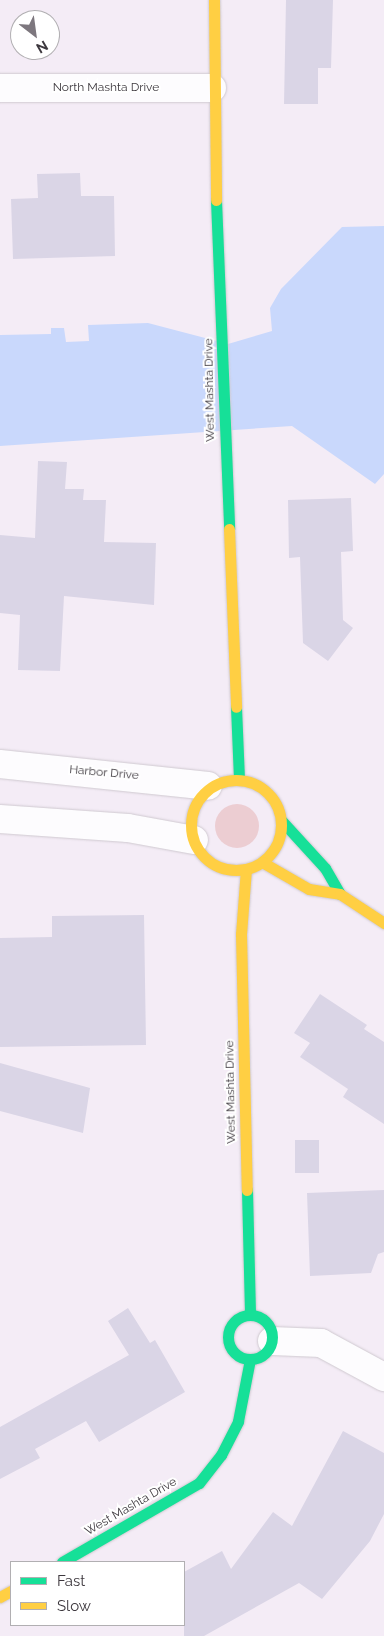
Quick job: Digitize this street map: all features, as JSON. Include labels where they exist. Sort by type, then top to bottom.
[{"type":"street","name":"West Mashta Drive","points":[[214,0],[212,88],[222,306],[224,453],[239,780]]},
{"type":"street","name":"North Mashta Drive","points":[[0,88],[212,88]]},
{"type":"street","name":"Harbor Drive","points":[[0,764],[208,786]]},
{"type":"street","points":[[194,840],[196,801],[208,786],[239,780],[267,792],[281,820],[325,868],[340,894]]},
{"type":"street","points":[[0,819],[128,828],[194,840],[215,864],[246,869],[262,862],[276,843],[281,820]]},
{"type":"street","points":[[262,862],[309,889],[340,894],[384,923]]},
{"type":"street","name":"West Mashta Drive","points":[[246,869],[241,934],[250,1315]]},
{"type":"street","points":[[250,1315],[267,1322],[272,1341],[268,1350],[250,1359],[240,1357],[228,1342],[233,1323],[250,1315]]},
{"type":"street","points":[[272,1341],[321,1343],[384,1377]]},
{"type":"street","name":"West Mashta Drive","points":[[64,1561],[198,1483],[221,1455],[238,1421],[250,1359]]},
{"type":"shaded area","points":[[237,804],[249,808],[255,814],[259,826],[255,838],[249,844],[237,848],[225,844],[219,838],[215,826],[219,814],[225,808]]},
{"type":"water","points":[[384,226],[384,474],[375,484],[292,426],[0,446],[0,335],[51,334],[51,328],[64,328],[66,342],[89,341],[88,325],[148,323],[228,344],[272,331],[270,308],[281,289],[342,227]]},
{"type":"building","points":[[286,0],[333,0],[331,68],[318,68],[318,104],[284,104]]},
{"type":"building","points":[[80,173],[81,196],[114,196],[115,256],[13,259],[11,199],[38,198],[37,174]]},
{"type":"building","points":[[38,461],[67,462],[65,489],[84,489],[83,500],[106,500],[104,542],[156,543],[154,605],[64,596],[60,671],[18,670],[20,615],[0,613],[0,535],[35,538]]},
{"type":"building","points":[[351,498],[353,551],[341,552],[343,620],[353,628],[328,661],[303,643],[300,557],[289,558],[288,500]]},
{"type":"building","points":[[144,915],[146,1045],[0,1047],[0,938],[52,937],[52,916]]},
{"type":"building","points":[[320,994],[367,1025],[364,1029],[384,1042],[384,1124],[343,1097],[348,1089],[300,1057],[310,1043],[294,1033]]},
{"type":"building","points":[[0,1063],[90,1088],[83,1133],[0,1111]]},
{"type":"building","points":[[295,1140],[319,1140],[319,1173],[295,1173]]},
{"type":"building","points":[[384,1190],[384,1252],[378,1254],[371,1273],[310,1276],[307,1193]]},
{"type":"building","points":[[128,1308],[150,1343],[155,1340],[185,1392],[99,1442],[86,1421],[35,1449],[40,1458],[0,1479],[0,1427],[129,1355],[108,1321]]},
{"type":"building","points":[[343,1431],[384,1453],[384,1514],[370,1541],[322,1599],[299,1583],[204,1636],[184,1636],[185,1571],[222,1551],[231,1569],[273,1512],[292,1526]]},
{"type":"traffic: fast","points":[[216,200],[229,529]]},
{"type":"traffic: fast","points":[[236,707],[239,780]]},
{"type":"traffic: fast","points":[[281,820],[325,868],[340,894]]},
{"type":"traffic: fast","points":[[247,1190],[250,1315]]},
{"type":"traffic: fast","points":[[250,1315],[262,1319],[268,1325],[272,1337],[268,1349],[262,1355],[250,1359],[238,1355],[232,1349],[228,1337],[232,1325],[238,1319],[250,1315]]},
{"type":"traffic: fast","points":[[64,1561],[199,1483],[221,1455],[238,1421],[250,1359]]},
{"type":"traffic: slow","points":[[214,0],[216,200]]},
{"type":"traffic: slow","points":[[229,529],[236,707]]},
{"type":"traffic: slow","points":[[236,780],[253,784],[268,793],[277,808],[281,825],[277,842],[268,857],[253,866],[236,870],[219,866],[204,857],[195,842],[191,825],[195,808],[204,793],[219,784],[236,780]]},
{"type":"traffic: slow","points":[[262,862],[309,889],[340,894],[384,923]]},
{"type":"traffic: slow","points":[[246,869],[241,934],[247,1190]]},
{"type":"traffic: slow","points":[[0,1597],[10,1592]]}]
